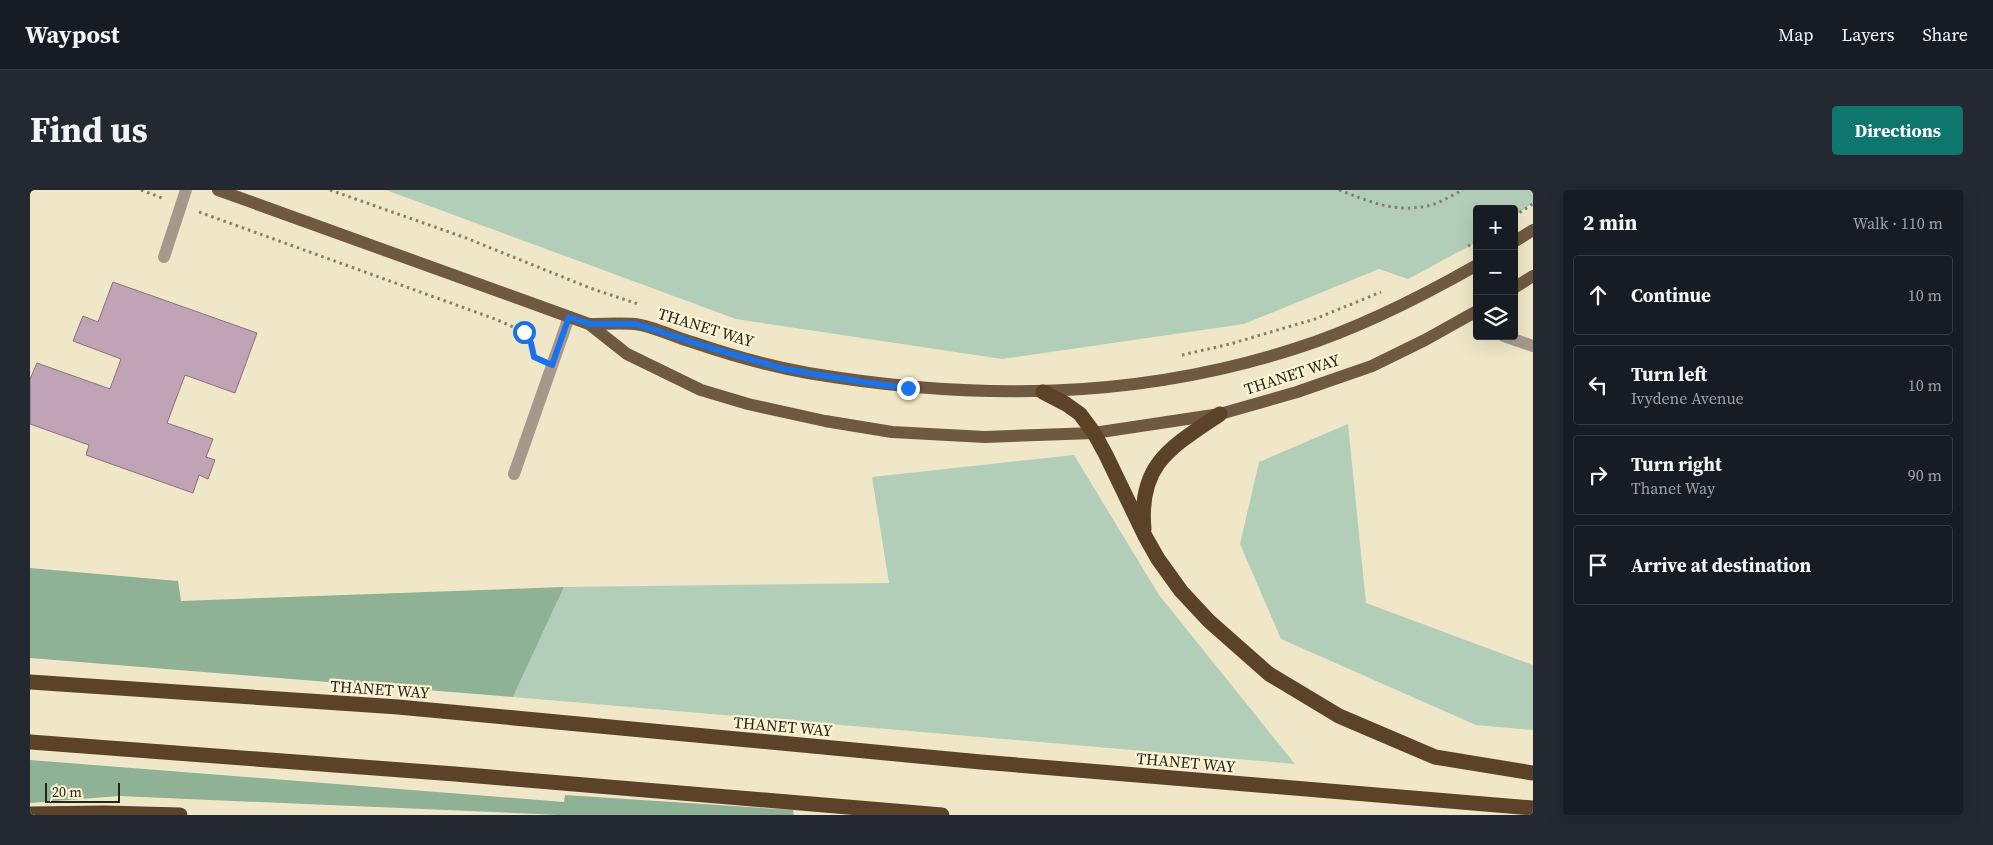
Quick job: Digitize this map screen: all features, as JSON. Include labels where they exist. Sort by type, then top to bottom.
[{"type":"highway","points":[[1043,392],[1080,414],[1094,433],[1145,536],[1158,559],[1181,590],[1209,621],[1269,674],[1339,716],[1435,757],[1533,773]]},
{"type":"highway","points":[[1145,536],[1144,497],[1158,462],[1178,444],[1220,414]]},
{"type":"highway","name":"THANET WAY","points":[[30,682],[398,707],[962,761],[1533,808]]},
{"type":"highway","points":[[30,742],[455,774],[942,815]]},
{"type":"highway","points":[[30,814],[104,812],[180,815]]},
{"type":"main road","name":"THANET WAY","points":[[218,190],[589,324],[627,354],[701,390],[748,404],[825,421],[892,432],[985,437],[1094,433],[1220,414],[1298,392],[1372,366],[1473,315]]},
{"type":"main road","points":[[1518,239],[1533,230]]},
{"type":"main road","name":"THANET WAY","points":[[589,324],[636,324],[784,369],[863,382],[944,390],[1043,392],[1158,381],[1212,371],[1298,348],[1385,314],[1473,267]]},
{"type":"main road","points":[[1518,285],[1533,276]]},
{"type":"street","points":[[164,257],[186,190]]},
{"type":"street","points":[[514,474],[569,317]]},
{"type":"street","points":[[1516,340],[1533,346]]},
{"type":"path","points":[[140,190],[495,319],[524,332],[531,343],[534,357],[552,365]]},
{"type":"path","points":[[330,190],[466,238],[590,288],[644,306]]},
{"type":"path","points":[[1338,190],[1382,206],[1396,208],[1428,206],[1463,190]]},
{"type":"path","points":[[1518,213],[1533,204]]},
{"type":"path","points":[[1460,251],[1473,244]]},
{"type":"path","points":[[1173,357],[1230,344],[1315,319],[1386,290]]},
{"type":"green space","points":[[386,190],[1533,190],[1533,203],[1518,213],[1518,205],[1473,205],[1473,244],[1408,279],[1379,269],[1244,324],[1002,359],[736,319]]},
{"type":"green space","points":[[1348,424],[1366,603],[1533,665],[1533,730],[1476,725],[1281,639],[1240,544],[1259,462]]},
{"type":"green space","points":[[1074,455],[1159,595],[1295,764],[513,697],[564,587],[889,583],[872,477]]},
{"type":"green space","points":[[30,568],[178,581],[181,601],[564,587],[513,697],[30,658]]},
{"type":"green space","points":[[30,760],[564,802],[565,795],[793,810],[794,815],[560,815],[119,796],[30,803]]},
{"type":"building","points":[[113,282],[257,333],[235,393],[185,375],[167,423],[213,439],[206,457],[215,460],[208,479],[199,475],[193,493],[86,455],[89,445],[30,424],[30,379],[37,363],[110,389],[121,359],[73,341],[83,316],[98,322]]},
{"type":"route","points":[[524,332],[531,343],[534,357],[552,365],[569,317],[589,324],[636,324],[784,369],[908,388]]}]
